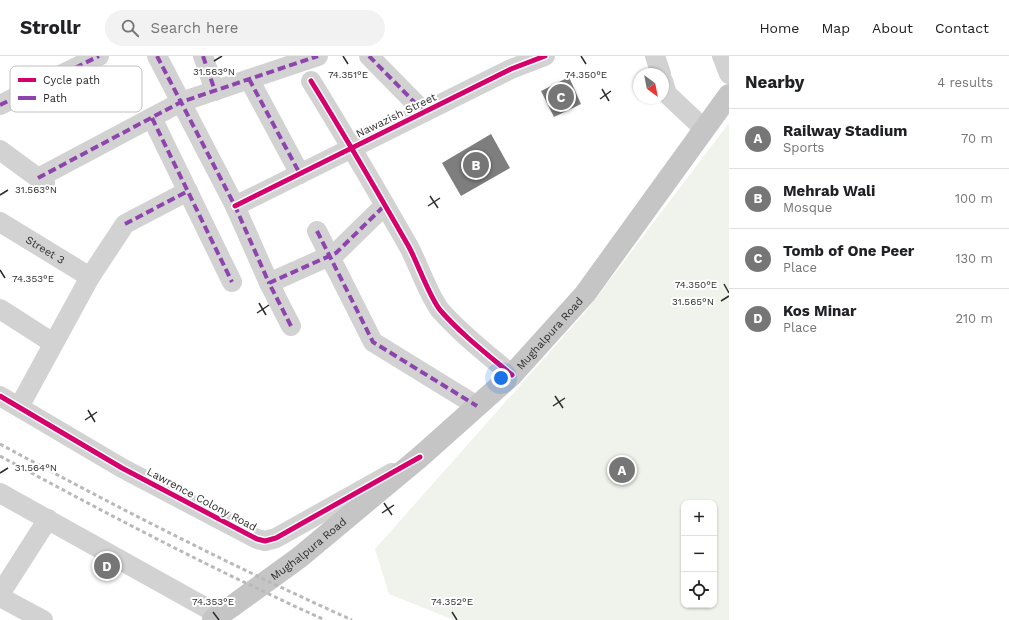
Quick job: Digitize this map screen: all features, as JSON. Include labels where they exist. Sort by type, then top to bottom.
[{"type":"main road","name":"Mughalpura Road","points":[[216,618],[300,557],[420,457],[512,375],[585,294],[729,95]]},
{"type":"street","points":[[78,66],[99,56]]},
{"type":"street","points":[[157,56],[235,206],[269,283],[291,326]]},
{"type":"street","points":[[0,150],[41,180],[181,102],[318,56]]},
{"type":"street","points":[[369,56],[424,112]]},
{"type":"street","name":"Nawazish Street","points":[[235,206],[424,112],[520,60],[545,56]]},
{"type":"street","points":[[655,56],[659,68]]},
{"type":"street","points":[[722,56],[729,74]]},
{"type":"street","points":[[205,57],[215,91]]},
{"type":"street","points":[[249,79],[300,174]]},
{"type":"street","points":[[311,81],[353,148],[410,249],[439,308],[466,337],[512,375]]},
{"type":"street","points":[[669,96],[704,129]]},
{"type":"street","points":[[0,104],[10,99]]},
{"type":"street","points":[[152,118],[232,282]]},
{"type":"street","points":[[19,407],[90,277],[125,224],[188,191]]},
{"type":"street","points":[[269,283],[336,253],[385,205]]},
{"type":"street","name":"Street 3","points":[[0,222],[90,277]]},
{"type":"street","points":[[317,231],[373,342],[477,406]]},
{"type":"street","points":[[0,309],[53,343]]},
{"type":"street","name":"Lawrence Colony Road","points":[[0,396],[122,468],[257,539],[265,541],[276,538],[420,457]]},
{"type":"street","points":[[0,493],[48,519],[216,618]]},
{"type":"street","points":[[43,620],[0,595],[48,519]]},
{"type":"shaded area","points":[[729,123],[729,620],[454,620],[389,594],[375,549],[587,310]]},
{"type":"building","points":[[569,77],[581,104],[554,117],[541,91]]},
{"type":"building","points":[[491,134],[510,168],[461,196],[442,163]]},
{"type":"railway","points":[[0,444],[174,535],[263,579],[352,620]]},
{"type":"railway","points":[[0,456],[161,541],[325,620]]},
{"type":"marked path","points":[[79,66],[99,56]]},
{"type":"marked path","points":[[157,56],[235,206],[269,283]]},
{"type":"marked path","points":[[203,56],[215,91]]},
{"type":"marked path","points":[[38,178],[181,102],[318,56]]},
{"type":"marked path","points":[[369,56],[424,112]]},
{"type":"marked path","points":[[249,79],[300,174]]},
{"type":"marked path","points":[[0,105],[10,100]]},
{"type":"marked path","points":[[152,118],[232,282]]},
{"type":"marked path","points":[[125,224],[188,191]]},
{"type":"marked path","points":[[291,326],[269,283],[336,253],[385,205]]},
{"type":"marked path","points":[[317,231],[373,342],[477,406]]},
{"type":"cycle path","points":[[235,206],[511,69],[545,56]]},
{"type":"cycle path","points":[[311,81],[409,247],[432,297],[440,310],[465,336],[512,375]]},
{"type":"cycle path","points":[[0,396],[122,468],[257,539],[265,541],[276,538],[420,457]]},
{"type":"place","name":"Tomb of One Peer","points":[[561,97]]},
{"type":"place","name":"Mehrab Wali","points":[[476,165]]},
{"type":"place","name":"Railway Stadium","points":[[622,470]]},
{"type":"place","name":"Kos Minar","points":[[107,566]]}]
